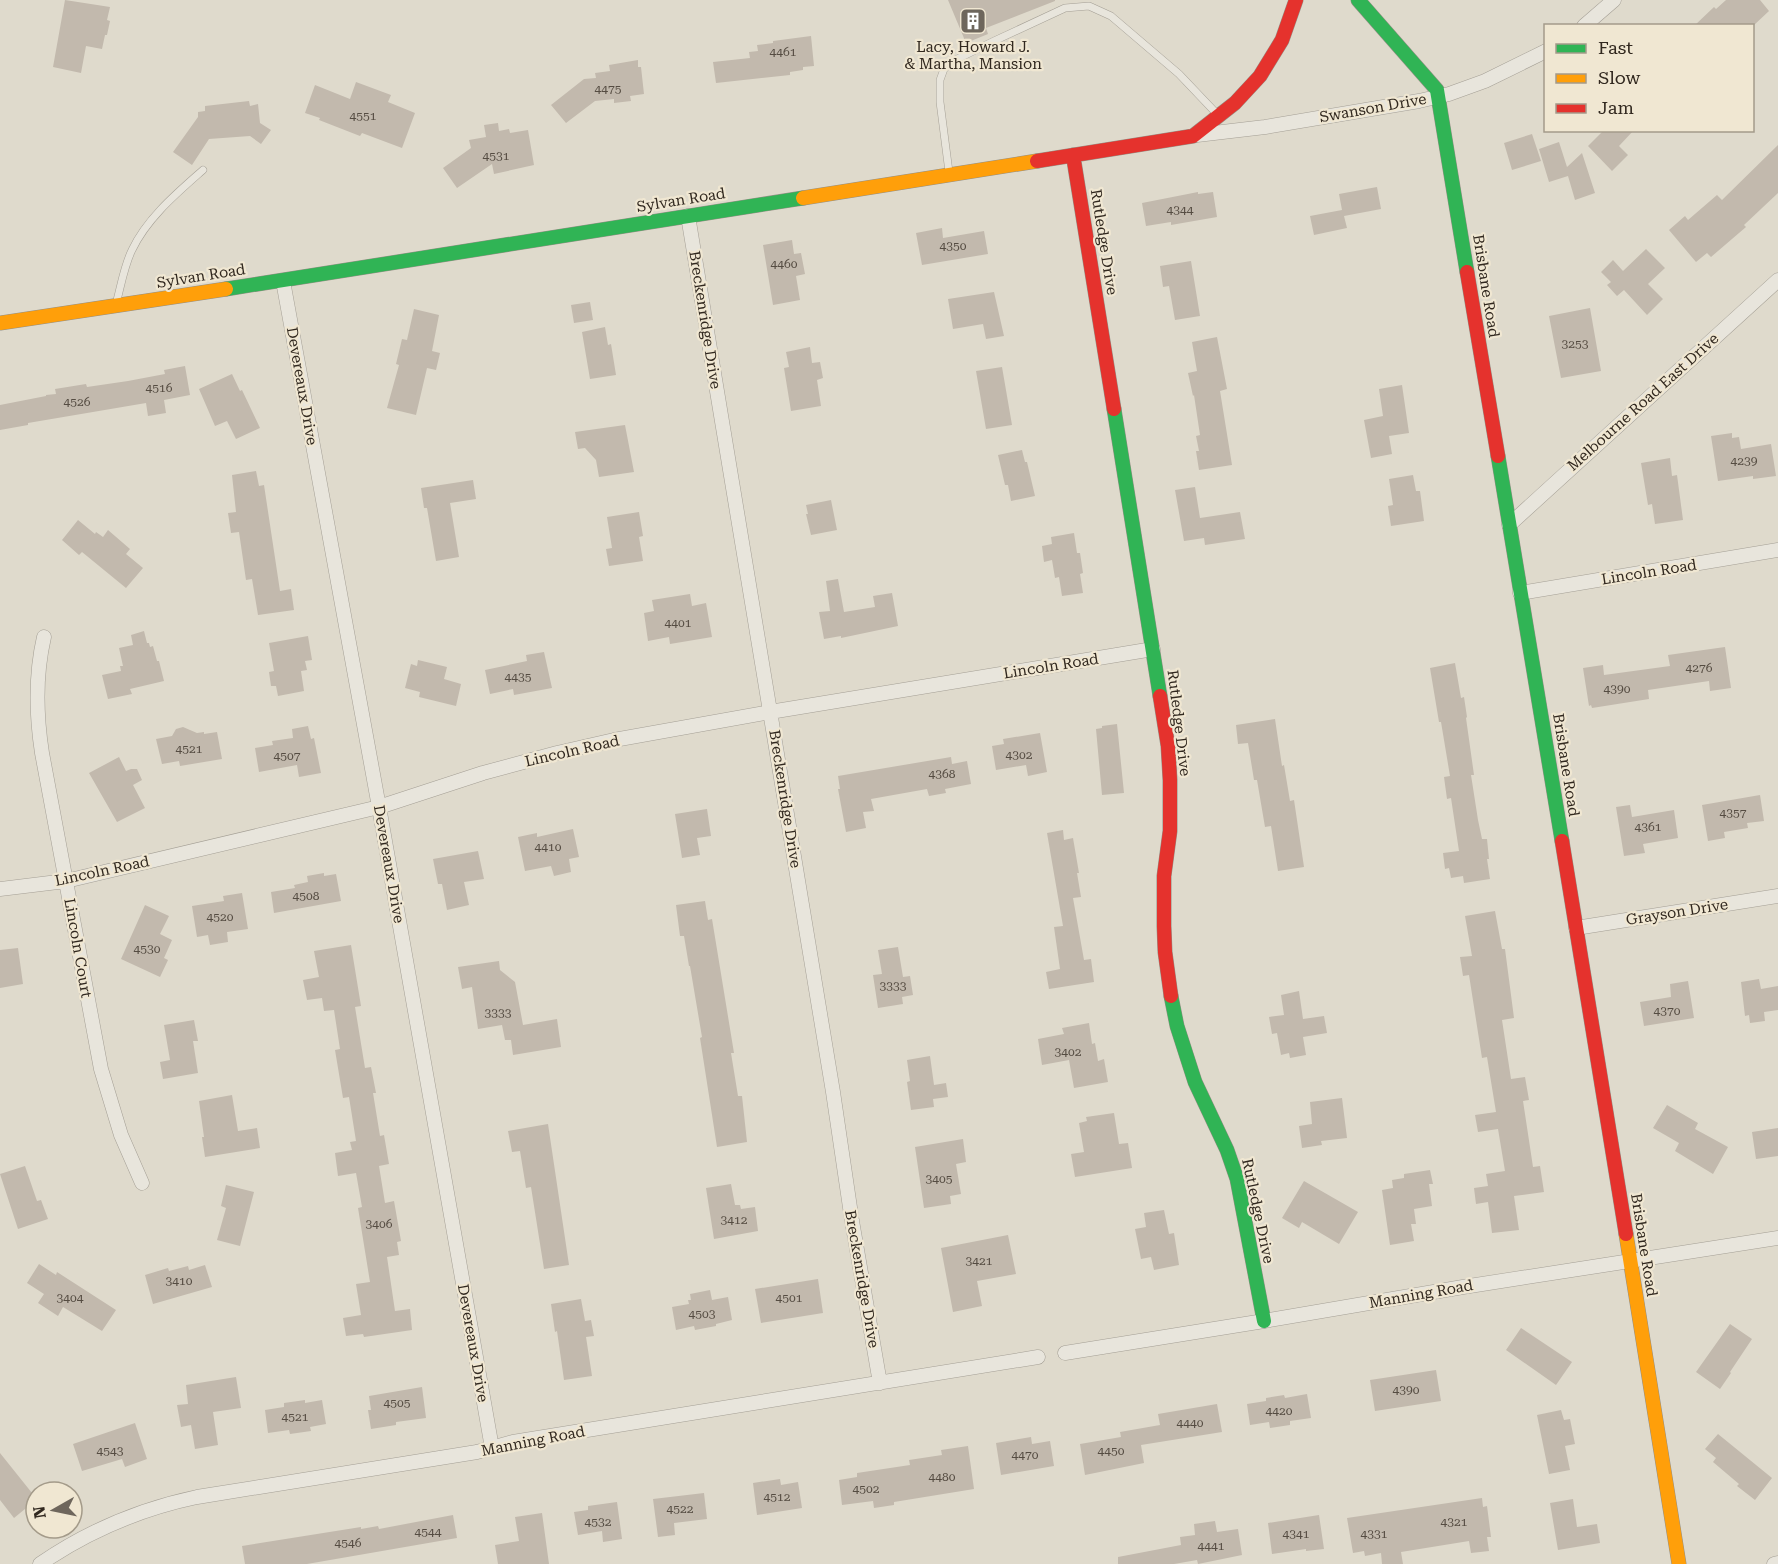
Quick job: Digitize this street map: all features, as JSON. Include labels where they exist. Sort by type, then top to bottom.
[{"type":"street","name":"Sylvan Road","points":[[0,323],[283,281],[1193,136],[1246,93],[1268,67],[1288,27],[1296,0]]},
{"type":"street","name":"Brisbane Road","points":[[1358,0],[1437,90],[1679,1564]]},
{"type":"street","points":[[1586,24],[1614,0]]},
{"type":"street","name":"Swanson Drive","points":[[1193,136],[1409,104],[1438,97],[1500,75],[1544,52]]},
{"type":"street","name":"Rutledge Drive","points":[[1073,155],[1167,737],[1170,831],[1164,876],[1164,926],[1172,1001],[1177,1026],[1195,1082],[1227,1150],[1237,1179],[1264,1321]]},
{"type":"street","name":"Breckenridge Drive","points":[[688,216],[880,1383]]},
{"type":"street","name":"Melbourne Road East Drive","points":[[1509,525],[1778,280]]},
{"type":"street","name":"Devereaux Drive","points":[[283,281],[492,1448]]},
{"type":"street","name":"Lincoln Road","points":[[1520,593],[1778,550]]},
{"type":"street","name":"Lincoln Court","points":[[44,637],[38,678],[38,729],[101,1069],[121,1135],[142,1183]]},
{"type":"street","name":"Lincoln Road","points":[[0,889],[66,881],[379,807],[483,773],[557,753],[655,732],[1152,649]]},
{"type":"street","name":"Grayson Drive","points":[[1576,928],[1778,896]]},
{"type":"street","name":"Manning Road","points":[[1065,1353],[1778,1238]]},
{"type":"street","name":"Manning Road","points":[[40,1564],[101,1528],[148,1509],[180,1500],[477,1452],[513,1442],[1038,1358]]},
{"type":"lane","points":[[949,174],[940,102],[940,80],[944,69],[951,62],[1065,8],[1089,6],[1111,16],[1179,74],[1219,115]]},
{"type":"lane","points":[[116,306],[132,250],[144,231],[175,195],[203,170]]},
{"type":"building","points":[[65,0],[110,7],[107,20],[110,21],[102,49],[86,46],[81,73],[53,67]]},
{"type":"building","name":"Lacy, Howard J. & Martha, Mansion","points":[[948,0],[1055,1],[986,28],[988,34],[966,43]]},
{"type":"building","points":[[1726,0],[1760,0],[1769,11],[1754,25],[1696,24],[1714,7],[1716,9]]},
{"type":"building","points":[[811,36],[814,66],[803,67],[803,70],[790,72],[790,75],[716,83],[713,62],[750,58],[749,52],[758,51],[757,45]]},
{"type":"building","points":[[638,60],[644,94],[630,96],[631,101],[614,103],[614,99],[595,101],[566,123],[551,105],[584,79],[596,78],[595,73],[610,71],[609,65]]},
{"type":"building","points":[[356,82],[391,95],[388,102],[415,113],[402,148],[362,133],[360,136],[305,113],[315,85],[350,99]]},
{"type":"building","points":[[249,101],[250,106],[258,104],[260,123],[271,130],[261,144],[250,136],[209,139],[192,165],[173,152],[198,117],[198,112],[205,111],[205,106]]},
{"type":"building","points":[[498,123],[499,131],[509,129],[510,133],[528,130],[534,165],[494,174],[492,164],[457,188],[443,168],[471,148],[469,140],[486,137],[484,125]]},
{"type":"building","points":[[1602,132],[1632,132],[1619,146],[1628,155],[1612,171],[1588,146]]},
{"type":"building","points":[[1532,134],[1541,161],[1512,170],[1504,143]]},
{"type":"building","points":[[1559,142],[1567,167],[1582,153],[1595,193],[1575,200],[1568,176],[1549,182],[1539,149]]},
{"type":"building","points":[[1778,145],[1778,193],[1744,225],[1746,227],[1711,257],[1707,253],[1696,262],[1669,230],[1685,216],[1688,220],[1717,195],[1722,200]]},
{"type":"building","points":[[1377,187],[1381,209],[1344,216],[1347,228],[1314,235],[1310,216],[1342,210],[1339,194]]},
{"type":"building","points":[[1198,192],[1198,194],[1213,192],[1217,217],[1171,225],[1171,222],[1146,226],[1142,203]]},
{"type":"building","points":[[942,228],[943,238],[984,231],[988,254],[922,265],[916,233]]},
{"type":"building","points":[[792,240],[794,254],[801,253],[805,274],[796,276],[800,300],[773,305],[763,245]]},
{"type":"building","points":[[1646,249],[1665,268],[1648,284],[1663,299],[1647,315],[1624,290],[1617,296],[1607,285],[1611,282],[1601,272],[1613,260],[1623,271]]},
{"type":"building","points":[[1191,261],[1200,316],[1175,320],[1169,286],[1163,287],[1160,266]]},
{"type":"building","points":[[994,292],[1004,336],[986,339],[983,324],[953,329],[948,299]]},
{"type":"building","points":[[590,302],[593,320],[574,323],[571,305]]},
{"type":"building","points":[[1590,308],[1601,371],[1561,378],[1549,316]]},
{"type":"building","points":[[414,309],[439,315],[432,351],[440,353],[436,370],[427,368],[416,415],[387,408],[399,365],[396,364],[402,339],[407,340]]},
{"type":"building","points":[[605,327],[608,345],[611,344],[616,375],[590,379],[582,332]]},
{"type":"building","points":[[1217,337],[1227,389],[1220,391],[1232,465],[1199,470],[1196,436],[1200,435],[1188,373],[1197,371],[1192,342]]},
{"type":"building","points":[[810,347],[812,363],[820,362],[823,378],[817,380],[821,406],[791,411],[784,368],[789,367],[786,352]]},
{"type":"building","points":[[185,366],[190,395],[164,400],[166,413],[148,416],[146,403],[0,430],[0,405],[56,394],[55,389],[128,381],[165,374],[164,370]]},
{"type":"building","points":[[1002,367],[1012,425],[986,429],[976,371]]},
{"type":"building","points":[[232,374],[260,428],[236,439],[227,421],[215,426],[199,389]]},
{"type":"building","points":[[1402,385],[1409,433],[1389,436],[1392,454],[1371,458],[1364,420],[1383,416],[1379,389]]},
{"type":"building","points":[[625,425],[634,472],[599,477],[596,460],[585,448],[578,449],[575,432]]},
{"type":"building","points":[[1732,433],[1732,438],[1739,437],[1741,449],[1771,444],[1776,476],[1753,479],[1753,476],[1718,481],[1711,436]]},
{"type":"building","points":[[1022,450],[1035,496],[1011,501],[998,455]]},
{"type":"building","points":[[1670,458],[1672,476],[1677,475],[1683,520],[1655,524],[1652,504],[1648,505],[1641,463]]},
{"type":"building","points":[[256,471],[259,486],[264,485],[280,591],[291,589],[294,610],[258,615],[252,579],[246,580],[239,532],[231,533],[228,513],[236,512],[232,475]]},
{"type":"building","points":[[1413,475],[1416,491],[1420,491],[1424,521],[1391,526],[1388,506],[1393,505],[1389,479]]},
{"type":"building","points":[[473,480],[476,499],[450,503],[459,557],[436,561],[427,508],[424,508],[421,488]]},
{"type":"building","points":[[1195,487],[1200,518],[1240,512],[1245,539],[1205,545],[1204,538],[1184,541],[1175,490]]},
{"type":"building","points":[[831,500],[837,530],[811,535],[806,505]]},
{"type":"building","points":[[639,512],[643,536],[639,537],[643,561],[609,566],[606,549],[612,548],[607,517]]},
{"type":"building","points":[[78,520],[95,534],[96,532],[103,537],[108,530],[130,549],[126,554],[143,568],[126,588],[82,552],[79,555],[62,540]]},
{"type":"building","points":[[1074,533],[1083,573],[1080,574],[1083,593],[1062,596],[1059,577],[1055,578],[1052,560],[1044,562],[1042,546],[1052,544],[1051,537]]},
{"type":"building","points":[[838,579],[844,612],[875,607],[873,596],[892,593],[898,626],[841,638],[841,636],[824,639],[819,612],[830,611],[826,581]]},
{"type":"building","points":[[690,594],[692,606],[706,603],[712,637],[670,644],[669,637],[648,641],[644,613],[654,611],[652,600]]},
{"type":"building","points":[[144,631],[147,643],[150,647],[153,646],[157,661],[159,661],[164,681],[130,689],[132,694],[108,699],[102,675],[121,671],[120,666],[123,666],[119,648],[133,645],[131,635]]},
{"type":"building","points":[[308,636],[312,660],[305,661],[307,670],[301,671],[304,691],[278,696],[276,686],[271,686],[269,672],[274,671],[269,643]]},
{"type":"building","points":[[1725,647],[1731,688],[1710,691],[1709,681],[1648,690],[1649,699],[1592,708],[1591,705],[1589,706],[1583,668],[1603,665],[1604,675],[1670,666],[1668,655]]},
{"type":"building","points":[[544,652],[552,688],[514,695],[513,689],[490,694],[485,670],[527,661],[526,655]]},
{"type":"building","points":[[418,660],[447,667],[444,679],[461,684],[456,706],[419,697],[420,692],[405,688],[411,664],[417,666]]},
{"type":"building","points":[[1455,663],[1461,698],[1464,697],[1474,775],[1471,775],[1482,839],[1487,839],[1490,879],[1464,883],[1463,876],[1451,878],[1449,868],[1445,869],[1443,853],[1459,851],[1451,798],[1447,799],[1444,777],[1450,776],[1430,668]]},
{"type":"building","points":[[1275,719],[1290,801],[1294,800],[1304,867],[1278,871],[1271,826],[1265,827],[1248,743],[1238,744],[1236,725]]},
{"type":"building","points":[[1117,724],[1124,793],[1102,795],[1096,729]]},
{"type":"building","points":[[308,726],[311,739],[314,738],[321,773],[299,777],[297,765],[259,772],[255,748],[273,745],[272,741],[293,738],[292,729]]},
{"type":"building","points":[[183,727],[197,733],[217,732],[222,759],[180,766],[179,761],[162,764],[156,739],[172,736],[176,729]]},
{"type":"building","points":[[1040,733],[1047,772],[1028,776],[1026,765],[996,770],[992,746],[1004,744],[1003,739]]},
{"type":"building","points":[[119,757],[126,771],[137,769],[142,780],[133,785],[145,808],[117,822],[89,773]]},
{"type":"building","points":[[951,757],[952,764],[967,761],[971,784],[945,789],[946,793],[929,796],[927,789],[871,799],[874,811],[863,812],[866,828],[846,832],[838,789],[840,789],[838,776]]},
{"type":"building","points":[[1760,795],[1764,821],[1747,823],[1748,828],[1724,832],[1725,838],[1708,841],[1702,805]]},
{"type":"building","points":[[1630,805],[1632,817],[1674,810],[1678,838],[1643,844],[1645,853],[1624,856],[1616,807]]},
{"type":"building","points":[[707,809],[711,836],[697,838],[700,855],[682,858],[675,814]]},
{"type":"building","points":[[573,829],[579,857],[569,859],[571,872],[554,876],[551,866],[525,871],[518,837],[537,833],[537,837]]},
{"type":"building","points":[[1063,830],[1064,840],[1073,838],[1081,897],[1073,898],[1084,960],[1091,959],[1094,982],[1049,989],[1046,972],[1060,969],[1054,927],[1063,926],[1047,833]]},
{"type":"building","points":[[478,851],[484,879],[464,882],[469,905],[447,910],[442,884],[438,884],[433,859]]},
{"type":"building","points":[[324,873],[324,876],[336,874],[341,901],[274,913],[271,892],[295,888],[294,885],[308,882],[307,876]]},
{"type":"building","points":[[242,893],[248,929],[227,932],[228,942],[210,945],[208,935],[197,937],[192,906],[224,901],[223,896]]},
{"type":"building","points":[[705,901],[708,920],[712,919],[734,1053],[731,1053],[738,1096],[742,1096],[747,1142],[717,1147],[690,966],[684,936],[680,936],[676,905]]},
{"type":"building","points":[[145,905],[169,916],[160,934],[172,940],[164,958],[168,960],[160,977],[121,959]]},
{"type":"building","points":[[1495,911],[1502,949],[1505,949],[1514,1018],[1502,1020],[1511,1079],[1525,1077],[1529,1100],[1523,1101],[1533,1167],[1540,1166],[1544,1192],[1514,1196],[1519,1230],[1492,1233],[1488,1202],[1476,1204],[1474,1188],[1488,1186],[1486,1174],[1505,1171],[1498,1129],[1478,1132],[1475,1115],[1496,1112],[1487,1057],[1482,1058],[1469,975],[1463,976],[1460,957],[1472,956],[1465,916]]},
{"type":"building","points":[[351,945],[361,1006],[355,1007],[365,1068],[371,1067],[380,1136],[384,1135],[389,1164],[379,1166],[385,1203],[394,1201],[401,1241],[397,1242],[399,1255],[387,1257],[395,1311],[410,1309],[412,1330],[364,1337],[363,1334],[346,1336],[343,1318],[361,1315],[356,1284],[370,1282],[358,1208],[362,1207],[356,1173],[338,1176],[335,1153],[352,1150],[350,1142],[356,1141],[349,1097],[343,1098],[335,1050],[340,1049],[334,1010],[324,1011],[322,998],[307,1000],[303,980],[319,977],[314,951]]},
{"type":"building","points":[[898,947],[903,977],[910,976],[913,995],[902,997],[903,1004],[878,1008],[873,975],[882,974],[878,950]]},
{"type":"building","points":[[18,948],[23,984],[0,988],[0,950]]},
{"type":"building","points":[[499,961],[500,970],[515,982],[523,1025],[557,1019],[561,1047],[513,1055],[511,1040],[505,1040],[502,1025],[478,1029],[472,987],[462,989],[458,967]]},
{"type":"building","points":[[1759,979],[1761,989],[1778,986],[1778,1010],[1764,1012],[1765,1021],[1750,1023],[1749,1015],[1745,1016],[1741,982]]},
{"type":"building","points":[[1688,981],[1694,1018],[1644,1026],[1640,1002],[1671,997],[1670,984]]},
{"type":"building","points":[[1299,991],[1303,1019],[1324,1016],[1327,1033],[1303,1037],[1306,1055],[1290,1058],[1289,1053],[1281,1055],[1277,1033],[1272,1034],[1269,1017],[1284,1015],[1281,995]]},
{"type":"building","points":[[194,1020],[198,1041],[193,1041],[198,1073],[163,1079],[160,1062],[170,1060],[164,1025]]},
{"type":"building","points":[[1089,1023],[1092,1044],[1095,1043],[1098,1061],[1104,1059],[1108,1082],[1074,1088],[1069,1060],[1042,1065],[1038,1039],[1064,1034],[1062,1028]]},
{"type":"building","points":[[930,1056],[934,1085],[946,1083],[948,1097],[933,1099],[934,1107],[911,1110],[907,1060]]},
{"type":"building","points":[[232,1095],[238,1131],[257,1128],[260,1148],[205,1157],[199,1101]]},
{"type":"building","points":[[1342,1098],[1347,1138],[1321,1141],[1322,1145],[1302,1148],[1299,1126],[1312,1124],[1310,1102]]},
{"type":"building","points":[[1667,1105],[1698,1123],[1695,1129],[1728,1147],[1713,1174],[1675,1151],[1679,1143],[1653,1128]]},
{"type":"building","points":[[1114,1113],[1119,1144],[1128,1143],[1132,1168],[1075,1177],[1071,1154],[1084,1152],[1079,1123],[1087,1121],[1086,1117]]},
{"type":"building","points":[[548,1124],[569,1265],[544,1269],[531,1187],[526,1188],[520,1151],[512,1152],[508,1131]]},
{"type":"building","points":[[1778,1128],[1778,1156],[1756,1159],[1752,1132]]},
{"type":"building","points":[[963,1139],[966,1162],[956,1164],[961,1194],[950,1196],[951,1204],[924,1208],[915,1147]]},
{"type":"building","points":[[25,1166],[37,1201],[41,1200],[48,1219],[18,1229],[0,1174]]},
{"type":"building","points":[[1430,1170],[1433,1184],[1429,1184],[1432,1206],[1414,1209],[1416,1224],[1411,1224],[1414,1241],[1390,1245],[1382,1190],[1393,1188],[1392,1180],[1404,1178],[1404,1174]]},
{"type":"building","points":[[1304,1181],[1358,1212],[1339,1244],[1302,1222],[1299,1228],[1282,1218]]},
{"type":"building","points":[[731,1184],[735,1205],[740,1205],[741,1209],[755,1207],[758,1231],[714,1239],[706,1188]]},
{"type":"building","points":[[226,1185],[254,1192],[240,1246],[217,1240],[226,1208],[221,1206]]},
{"type":"building","points":[[1164,1210],[1169,1234],[1174,1233],[1179,1265],[1154,1270],[1151,1257],[1141,1259],[1135,1229],[1146,1227],[1144,1213]]},
{"type":"building","points":[[1008,1235],[1016,1274],[977,1281],[982,1306],[953,1312],[941,1248]]},
{"type":"building","points":[[39,1264],[56,1275],[57,1272],[116,1310],[102,1331],[63,1307],[58,1316],[38,1303],[44,1294],[27,1283]]},
{"type":"building","points":[[205,1265],[212,1287],[153,1304],[145,1275],[168,1268],[169,1271],[188,1266],[189,1270]]},
{"type":"building","points":[[818,1279],[823,1313],[761,1323],[755,1289]]},
{"type":"building","points":[[710,1290],[712,1300],[728,1297],[732,1320],[695,1330],[694,1326],[676,1330],[672,1307],[689,1304],[690,1294]]},
{"type":"building","points":[[581,1299],[585,1321],[591,1320],[594,1336],[586,1337],[592,1376],[564,1380],[551,1304]]},
{"type":"building","points":[[1730,1324],[1752,1339],[1720,1389],[1696,1372]]},
{"type":"building","points":[[1521,1328],[1572,1362],[1556,1385],[1506,1350]]},
{"type":"building","points":[[1436,1370],[1441,1401],[1375,1411],[1370,1380]]},
{"type":"building","points":[[236,1377],[241,1408],[213,1412],[218,1445],[195,1449],[191,1425],[181,1427],[177,1405],[188,1404],[186,1385]]},
{"type":"building","points":[[422,1387],[426,1418],[396,1422],[396,1425],[371,1429],[368,1410],[371,1410],[369,1396]]},
{"type":"building","points":[[1307,1394],[1311,1418],[1290,1421],[1290,1425],[1270,1428],[1269,1422],[1250,1425],[1247,1404],[1284,1395],[1285,1398]]},
{"type":"building","points":[[305,1400],[305,1403],[322,1400],[326,1424],[310,1427],[311,1431],[290,1434],[289,1430],[268,1433],[265,1410],[284,1407],[284,1403]]},
{"type":"building","points":[[1217,1404],[1222,1432],[1141,1445],[1144,1463],[1085,1475],[1080,1444],[1121,1437],[1120,1432],[1160,1425],[1158,1414]]},
{"type":"building","points":[[1561,1410],[1564,1420],[1570,1419],[1575,1444],[1565,1446],[1570,1470],[1549,1474],[1537,1415]]},
{"type":"building","points":[[135,1423],[147,1459],[125,1467],[122,1459],[82,1471],[73,1444]]},
{"type":"building","points":[[1718,1434],[1772,1478],[1755,1500],[1713,1462],[1716,1458],[1705,1449]]},
{"type":"building","points":[[1031,1437],[1032,1444],[1050,1441],[1054,1466],[1001,1475],[996,1443]]},
{"type":"building","points":[[968,1446],[974,1489],[894,1502],[894,1505],[874,1508],[873,1501],[842,1505],[839,1480],[857,1477],[857,1473],[910,1465],[909,1460],[942,1455],[941,1450]]},
{"type":"building","points":[[0,1453],[24,1483],[24,1510],[14,1518],[0,1500]]},
{"type":"building","points":[[780,1479],[781,1485],[798,1482],[802,1508],[757,1515],[753,1483]]},
{"type":"building","points":[[704,1493],[707,1519],[674,1523],[675,1535],[658,1537],[653,1499]]},
{"type":"building","points":[[1482,1498],[1483,1507],[1487,1506],[1491,1537],[1487,1537],[1489,1551],[1471,1553],[1469,1541],[1401,1552],[1403,1564],[1382,1564],[1381,1553],[1365,1556],[1364,1551],[1353,1553],[1347,1518]]},
{"type":"building","points":[[1573,1499],[1577,1527],[1597,1524],[1600,1543],[1558,1550],[1550,1503]]},
{"type":"building","points":[[617,1502],[622,1539],[603,1542],[602,1531],[578,1535],[574,1512],[588,1510],[588,1506]]},
{"type":"building","points":[[542,1513],[549,1564],[498,1564],[495,1545],[519,1541],[515,1517]]},
{"type":"building","points":[[453,1515],[457,1538],[307,1564],[245,1564],[242,1546],[361,1527],[361,1529],[378,1526],[379,1529]]},
{"type":"building","points":[[1319,1515],[1324,1549],[1272,1554],[1268,1523]]},
{"type":"building","points":[[1215,1521],[1217,1532],[1238,1529],[1242,1555],[1198,1564],[1197,1560],[1174,1564],[1118,1564],[1118,1557],[1181,1545],[1180,1537],[1195,1535],[1194,1524]]},
{"type":"traffic: fast","points":[[1358,0],[1437,90],[1467,272]]},
{"type":"traffic: fast","points":[[226,289],[803,198]]},
{"type":"traffic: fast","points":[[1114,409],[1160,696]]},
{"type":"traffic: fast","points":[[1498,456],[1562,841]]},
{"type":"traffic: fast","points":[[1171,996],[1177,1026],[1195,1082],[1227,1150],[1237,1179],[1264,1321]]},
{"type":"traffic: slow","points":[[803,198],[1037,161]]},
{"type":"traffic: slow","points":[[0,323],[226,289]]},
{"type":"traffic: slow","points":[[1626,1234],[1679,1564]]},
{"type":"traffic: jam","points":[[1037,161],[1193,136],[1235,103],[1260,76],[1282,40],[1296,0]]},
{"type":"traffic: jam","points":[[1073,155],[1114,409]]},
{"type":"traffic: jam","points":[[1467,272],[1498,456]]},
{"type":"traffic: jam","points":[[1160,696],[1168,746],[1170,780],[1170,831],[1164,876],[1164,926],[1171,996]]},
{"type":"traffic: jam","points":[[1562,841],[1626,1234]]},
{"type":"place","name":"Lacy, Howard J. & Martha, Mansion","points":[[973,21]]}]
